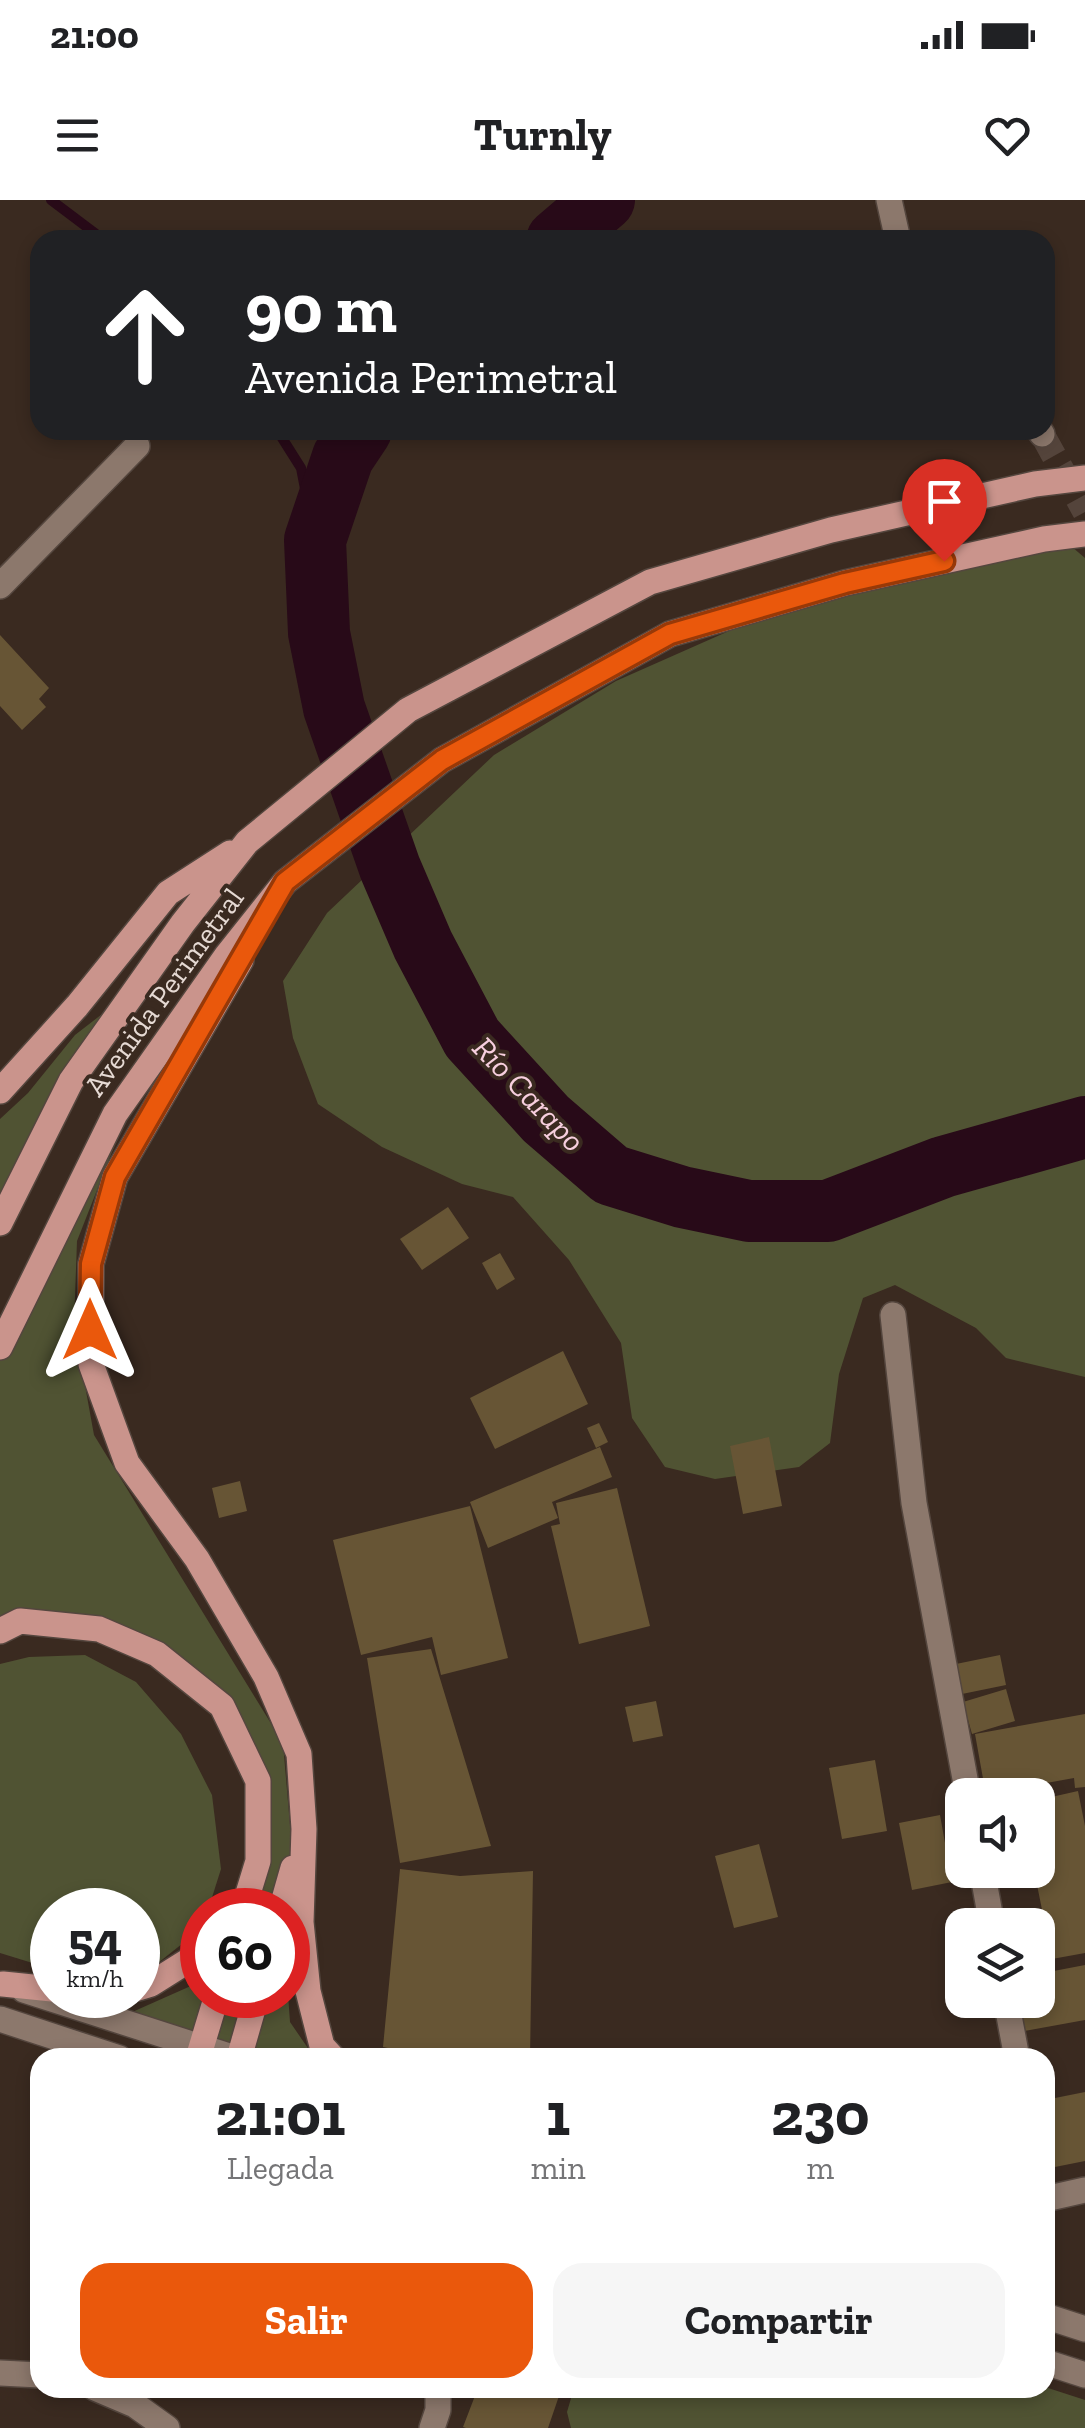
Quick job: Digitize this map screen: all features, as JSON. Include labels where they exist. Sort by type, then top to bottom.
[{"type":"main road","name":"Avenida Perimetral","points":[[0,1223],[71,1082],[246,842],[408,710],[650,582],[832,530],[1036,484],[1085,478]]},
{"type":"main road","name":"Avenida Perimetral","points":[[0,1347],[115,1114],[227,956],[285,882],[442,760],[670,634],[845,583],[1044,539],[1085,534]]},
{"type":"main road","points":[[0,1091],[77,1006],[168,894],[246,842]]},
{"type":"main road","points":[[285,882],[115,1177],[91,1264],[90,1364],[127,1464],[197,1560],[266,1678],[299,1754],[304,1829],[301,1922],[308,1991],[324,2048]]},
{"type":"main road","points":[[0,1631],[20,1621],[100,1629],[156,1654],[222,1706],[258,1781],[258,1861],[250,1888]]},
{"type":"main road","points":[[287,1888],[304,1829]]},
{"type":"main road","points":[[2,1983],[30,1986]]},
{"type":"main road","points":[[201,2048],[210,2018]]},
{"type":"main road","points":[[240,2048],[250,2018]]},
{"type":"street","points":[[888,200],[896,230]]},
{"type":"street","points":[[0,586],[137,446]]},
{"type":"street","points":[[893,1315],[914,1503],[965,1778]]},
{"type":"street","points":[[2,1983],[191,2048]]},
{"type":"street","points":[[1009,2018],[1015,2048]]},
{"type":"street","points":[[0,2019],[89,2048]]},
{"type":"street","points":[[1055,2197],[1085,2190]]},
{"type":"street","points":[[1055,2319],[1085,2329]]},
{"type":"street","points":[[1055,2365],[1085,2375]]},
{"type":"street","points":[[0,2373],[30,2374]]},
{"type":"street","points":[[120,2398],[135,2404],[167,2428]]},
{"type":"street","points":[[432,2428],[438,2398]]},
{"type":"green space","points":[[1065,541],[1085,558],[1085,1377],[1006,1358],[976,1328],[895,1285],[863,1298],[839,1374],[830,1443],[799,1467],[715,1479],[665,1467],[632,1418],[621,1343],[569,1260],[513,1197],[462,1184],[382,1147],[318,1104],[293,1038],[283,981],[327,913],[494,755],[616,681],[851,577]]},
{"type":"green space","points":[[137,987],[0,1212],[0,1119],[28,1093],[75,1035]]},
{"type":"green space","points":[[130,1106],[77,1241],[74,1325],[94,1435],[283,1743],[291,1837],[288,1888],[249,1888],[254,1809],[232,1739],[185,1667],[105,1625],[0,1626],[0,1325]]},
{"type":"green space","points":[[85,1655],[136,1682],[181,1734],[212,1795],[221,1869],[215,1888],[180,1888],[180,1946],[160,1961],[160,1888],[30,1888],[30,1962],[0,1953],[0,1664],[29,1657]]},
{"type":"green space","points":[[180,1991],[180,2018],[290,2018],[308,2048],[240,2048],[146,2018],[160,2018],[160,2000]]},
{"type":"green space","points":[[1055,2390],[1085,2400],[1085,2428],[571,2428],[567,2412],[571,2398],[1055,2398]]},
{"type":"building","points":[[0,635],[49,688],[39,699],[46,707],[22,730],[0,706]]},
{"type":"building","points":[[448,1207],[469,1238],[422,1270],[400,1239]]},
{"type":"building","points":[[500,1253],[515,1279],[497,1290],[482,1263]]},
{"type":"building","points":[[563,1351],[588,1404],[495,1449],[470,1398]]},
{"type":"building","points":[[599,1423],[608,1442],[596,1448],[587,1428]]},
{"type":"building","points":[[769,1437],[782,1506],[743,1514],[730,1446]]},
{"type":"building","points":[[600,1447],[612,1477],[552,1502],[558,1518],[488,1548],[470,1502]]},
{"type":"building","points":[[240,1481],[247,1511],[219,1518],[212,1488]]},
{"type":"building","points":[[617,1488],[650,1626],[579,1644],[551,1526],[560,1524],[556,1503]]},
{"type":"building","points":[[470,1506],[508,1658],[441,1675],[432,1637],[361,1655],[333,1540]]},
{"type":"building","points":[[431,1649],[491,1846],[400,1863],[367,1658]]},
{"type":"building","points":[[1000,1655],[1006,1685],[962,1694],[956,1664]]},
{"type":"building","points":[[1006,1689],[1015,1721],[972,1734],[963,1702]]},
{"type":"building","points":[[656,1701],[663,1736],[633,1742],[625,1707]]},
{"type":"building","points":[[1085,1714],[1085,1787],[1075,1788],[1074,1778],[1055,1781],[1055,1778],[983,1778],[975,1734]]},
{"type":"building","points":[[875,1760],[887,1831],[842,1839],[829,1768]]},
{"type":"building","points":[[1078,1791],[1085,1826],[1085,1953],[1055,1958],[1055,1908],[1042,1908],[1038,1888],[1055,1888],[1055,1796]]},
{"type":"building","points":[[940,1815],[945,1883],[912,1890],[899,1823]]},
{"type":"building","points":[[759,1844],[778,1917],[734,1928],[715,1856]]},
{"type":"building","points":[[400,1869],[460,1876],[533,1871],[530,2048],[383,2047]]},
{"type":"building","points":[[1085,1965],[1085,2020],[1019,2032],[1017,2018],[1055,2018],[1055,1971]]},
{"type":"building","points":[[1085,2092],[1085,2161],[1055,2167],[1055,2098]]},
{"type":"building","points":[[474,2398],[558,2398],[548,2428],[463,2427]]},
{"type":"waterway","points":[[51,200],[91,230]]},
{"type":"waterway","name":"Río Carapo","points":[[569,230],[604,200]]},
{"type":"waterway","points":[[283,440],[301,468],[315,540]]},
{"type":"waterway","name":"Río Carapo","points":[[354,440],[343,457],[315,540],[319,633],[334,708],[390,868],[423,945],[472,1038],[546,1119],[611,1175],[682,1197],[749,1211],[828,1211],[943,1167],[1085,1127]]},
{"type":"tunnel","points":[[1045,440],[1085,512]]},
{"type":"route","points":[[90,1330],[91,1264],[115,1177],[285,882],[442,760],[670,634],[845,583],[944,561]]}]
